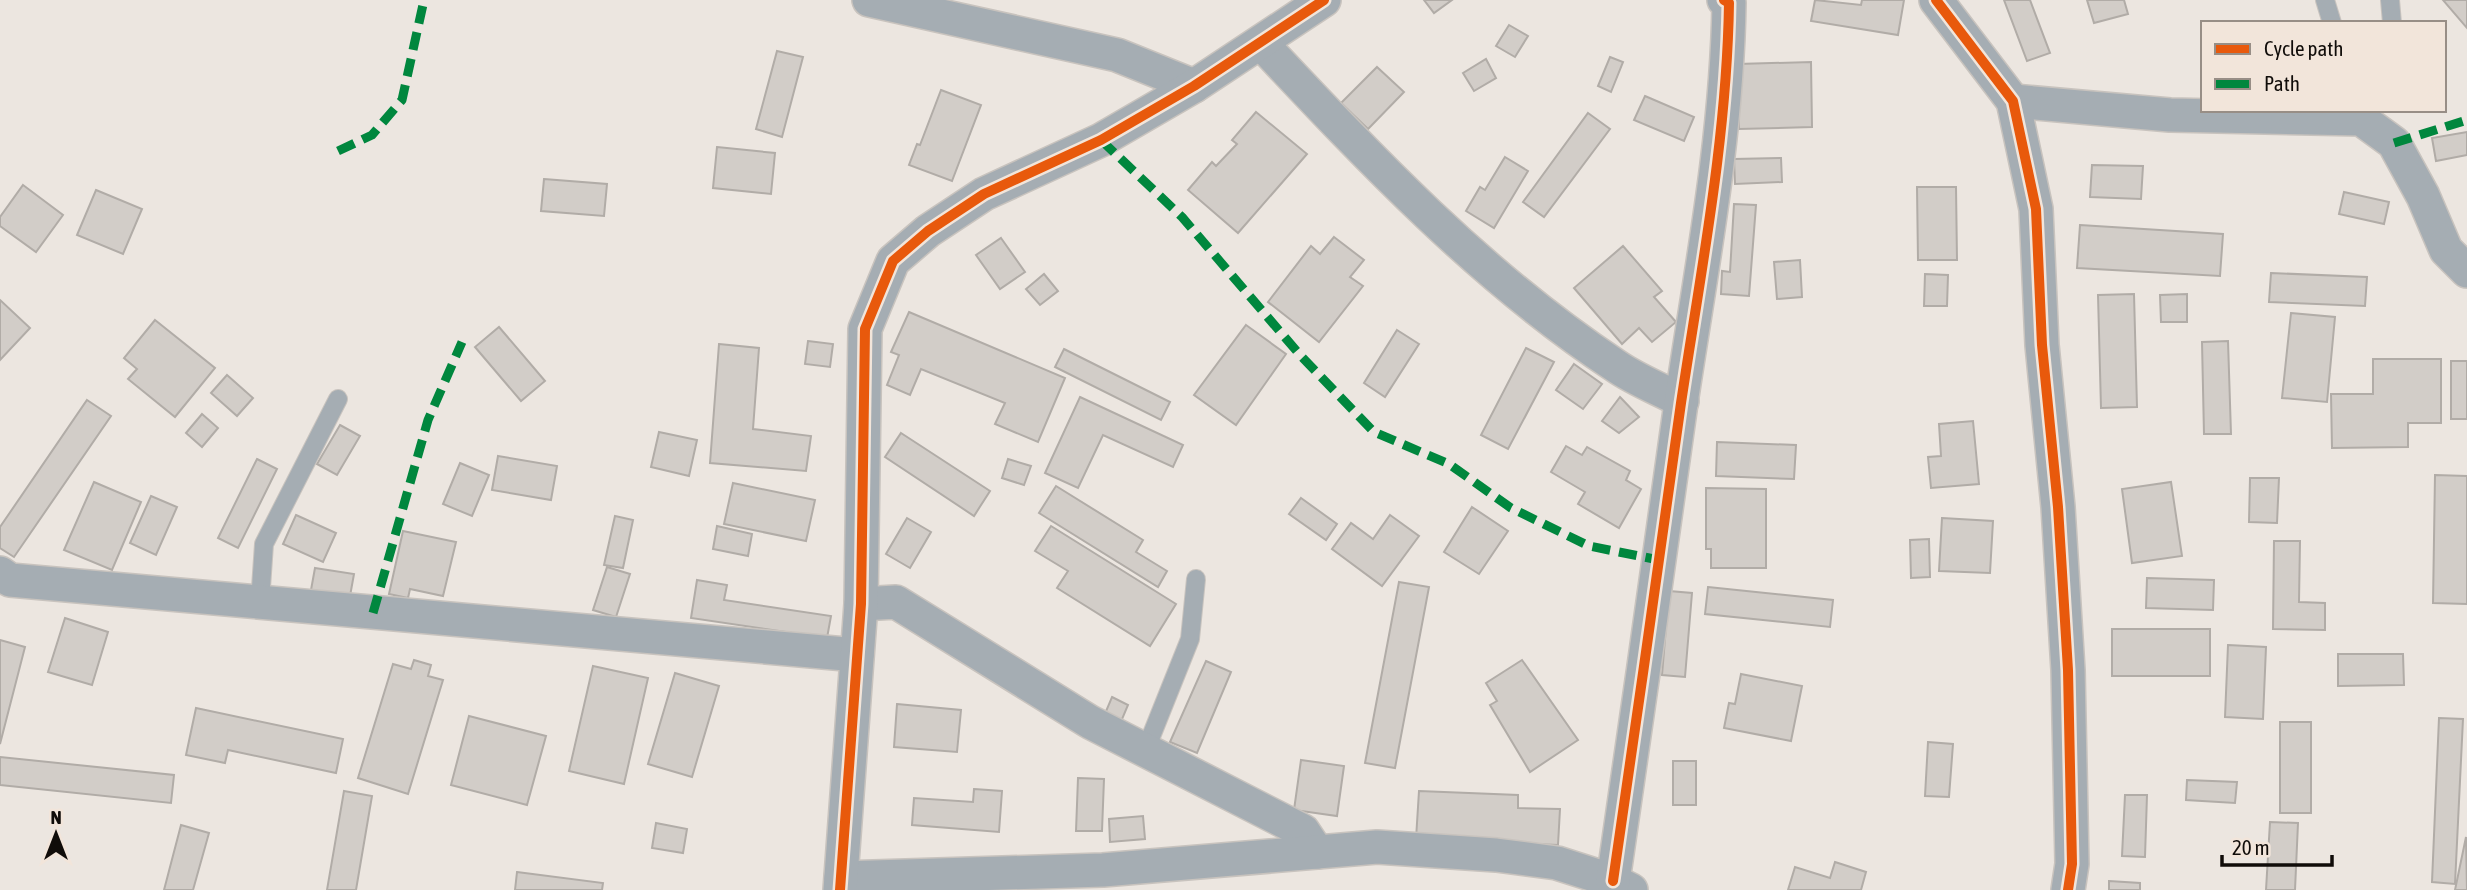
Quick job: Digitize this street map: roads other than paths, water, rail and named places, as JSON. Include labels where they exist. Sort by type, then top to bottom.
[{"type":"street","points":[[869,0],[1117,55],[1195,86]]},
{"type":"street","points":[[1324,0],[1195,86],[1101,140],[984,194],[928,231],[892,261],[865,329],[860,604],[841,884],[1103,870],[1377,847],[1496,855],[1557,863],[1622,885],[1682,401],[1716,185],[1728,61],[1729,3],[1724,0]]},
{"type":"street","points":[[1936,0],[2013,101],[2036,209],[2042,345],[2058,507],[2068,670],[2072,864],[2068,890]]},
{"type":"street","points":[[1261,43],[1400,191],[1486,268],[1616,367],[1682,401]]},
{"type":"street","points":[[2013,101],[2170,115],[2359,115],[2394,143],[2423,196],[2446,250],[2467,271]]},
{"type":"street","points":[[0,573],[10,580],[857,655]]},
{"type":"street","points":[[860,604],[896,602],[1090,722],[1146,748],[1303,831],[1317,852]]},
{"type":"lane","points":[[2325,0],[2331,21]]},
{"type":"lane","points":[[2390,0],[2392,21]]},
{"type":"lane","points":[[260,602],[264,544],[338,399]]},
{"type":"lane","points":[[1146,748],[1190,639],[1196,579]]}]
